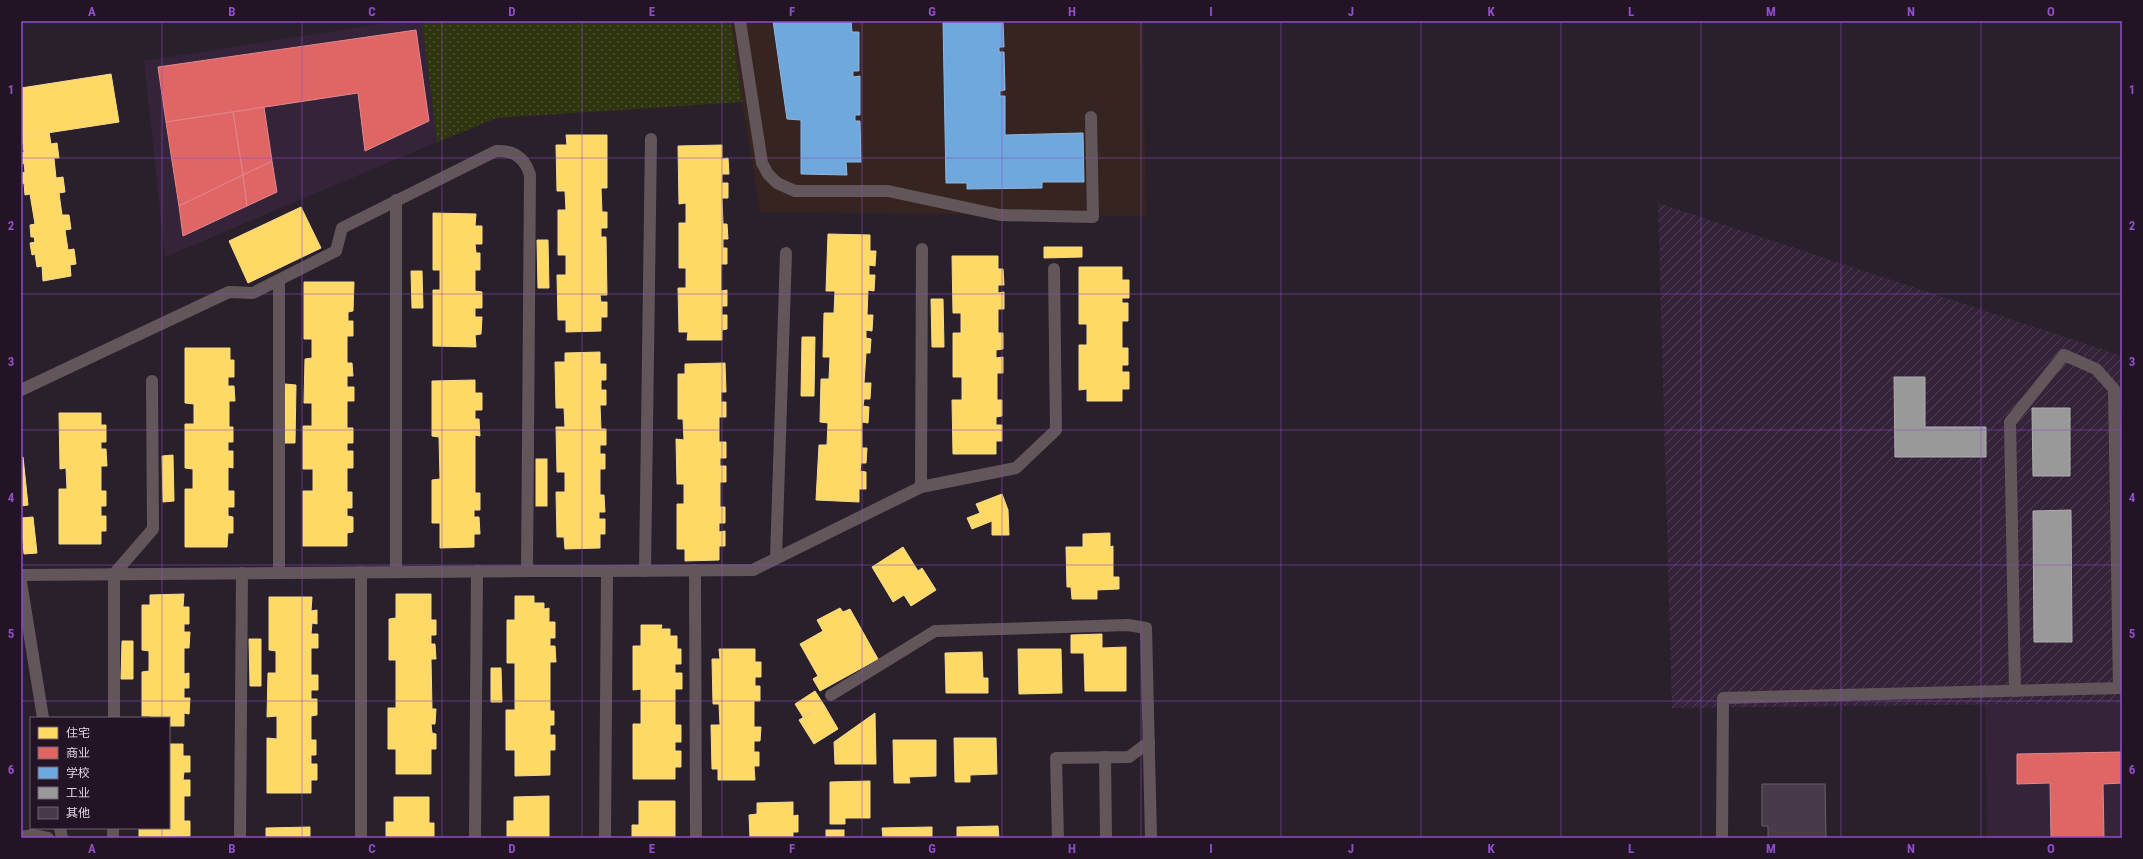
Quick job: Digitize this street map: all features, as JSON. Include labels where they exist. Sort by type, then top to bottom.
[{"type":"lane","points":[[740,21],[762,163],[768,174],[777,183],[795,192],[888,191],[1000,214],[1093,217],[1091,117]]},
{"type":"lane","points":[[645,570],[651,139]]},
{"type":"lane","points":[[21,390],[229,292],[253,293],[336,251],[342,228],[496,151],[505,150],[514,153],[522,158],[528,166],[530,175],[527,571]]},
{"type":"lane","points":[[396,200],[396,572]]},
{"type":"lane","points":[[922,249],[922,487]]},
{"type":"lane","points":[[776,558],[786,254]]},
{"type":"lane","points":[[21,575],[752,570],[922,487],[1016,468],[1056,430],[1054,269]]},
{"type":"lane","points":[[279,280],[279,573]]},
{"type":"lane","points":[[1722,838],[1723,698],[2015,691],[2121,688],[2114,389],[2096,369],[2064,356],[2010,422],[2015,691]]},
{"type":"lane","points":[[114,717],[114,574],[152,529],[152,381]]},
{"type":"lane","points":[[695,570],[696,838]]},
{"type":"lane","points":[[475,838],[477,571]]},
{"type":"lane","points":[[605,838],[607,571]]},
{"type":"lane","points":[[361,572],[362,838]]},
{"type":"lane","points":[[240,838],[242,573]]},
{"type":"lane","points":[[21,582],[43,717]]},
{"type":"lane","points":[[831,695],[934,631],[1128,625],[1146,628],[1151,838]]},
{"type":"lane","points":[[1058,838],[1056,758],[1129,757],[1149,742]]},
{"type":"lane","points":[[1105,757],[1106,838]]},
{"type":"lane","points":[[21,837],[33,835],[48,838]]},
{"type":"shaded area","points":[[398,21],[422,21],[437,142],[165,257],[144,61]]},
{"type":"shaded area","points":[[731,21],[1143,21],[1146,216],[760,212],[742,102]]},
{"type":"shaded area","points":[[1658,203],[2122,356],[2122,703],[1672,708]]},
{"type":"shaded area","points":[[1985,703],[2122,703],[2122,838],[1987,838]]},
{"type":"green space","points":[[422,21],[731,21],[742,102],[497,118],[437,142]]},
{"type":"building: 住宅","points":[[111,74],[119,122],[21,137],[21,88]]},
{"type":"building: 住宅","points":[[49,132],[51,144],[57,143],[59,158],[54,158],[56,178],[63,177],[65,192],[59,193],[62,215],[69,215],[71,229],[65,230],[68,250],[74,249],[76,264],[70,265],[71,276],[43,281],[42,266],[37,267],[35,254],[32,255],[30,243],[35,242],[34,237],[31,237],[30,225],[35,224],[30,194],[25,195],[24,183],[21,184],[21,173],[25,172],[24,163],[21,164],[21,153],[24,152],[22,137]]},
{"type":"building: 住宅","points":[[566,135],[607,135],[607,188],[601,188],[602,212],[607,212],[607,228],[601,228],[601,237],[606,237],[607,295],[600,295],[601,302],[607,302],[607,317],[601,317],[601,331],[566,332],[566,320],[558,320],[557,275],[566,275],[566,255],[558,255],[558,210],[566,210],[565,191],[557,191],[556,145],[567,145]]},
{"type":"building: 住宅","points":[[722,145],[722,159],[728,158],[729,174],[722,174],[722,183],[728,183],[728,198],[722,198],[723,224],[727,224],[728,239],[723,239],[723,248],[727,248],[727,264],[721,264],[721,291],[727,290],[727,306],[722,306],[722,315],[727,315],[727,329],[722,330],[722,340],[687,340],[688,332],[679,332],[678,288],[686,288],[686,268],[679,268],[679,223],[686,223],[686,203],[679,204],[678,146]]},
{"type":"building: 住宅","points":[[301,207],[321,248],[248,283],[229,241]]},
{"type":"building: 住宅","points":[[433,213],[476,214],[475,226],[482,226],[482,244],[475,244],[476,253],[480,253],[480,270],[475,270],[475,291],[482,292],[482,308],[475,308],[475,317],[482,317],[481,334],[475,335],[476,347],[433,346],[433,290],[440,290],[440,270],[433,270]]},
{"type":"building: 住宅","points":[[828,234],[870,235],[870,251],[876,251],[875,266],[869,265],[869,275],[875,275],[874,291],[868,290],[867,315],[873,315],[872,331],[866,330],[866,338],[871,339],[870,353],[866,353],[864,383],[871,383],[870,399],[864,399],[863,406],[869,407],[868,423],[862,422],[862,448],[867,448],[866,463],[861,463],[860,471],[866,472],[866,489],[859,489],[859,502],[816,500],[819,445],[827,445],[828,423],[820,422],[821,379],[829,379],[830,357],[823,357],[824,313],[834,313],[835,291],[826,291]]},
{"type":"building: 住宅","points":[[537,240],[548,240],[549,288],[538,288]]},
{"type":"building: 住宅","points":[[1044,247],[1082,247],[1082,257],[1044,258]]},
{"type":"building: 住宅","points":[[952,256],[998,256],[998,269],[1003,269],[1004,285],[998,285],[998,293],[1004,292],[1004,309],[998,309],[998,333],[1003,333],[1003,349],[996,350],[996,358],[1003,357],[1003,373],[997,373],[997,400],[1002,400],[1002,416],[996,417],[996,425],[1002,425],[1002,441],[996,441],[996,454],[953,454],[952,400],[962,400],[962,377],[953,377],[953,333],[961,333],[961,313],[953,313]]},
{"type":"building: 住宅","points":[[1079,267],[1122,267],[1122,280],[1129,280],[1129,298],[1122,298],[1122,303],[1128,303],[1128,321],[1122,321],[1122,348],[1128,348],[1128,365],[1122,365],[1122,372],[1129,372],[1129,389],[1122,389],[1122,401],[1087,401],[1087,389],[1079,390],[1079,345],[1087,345],[1087,324],[1079,324]]},
{"type":"building: 住宅","points":[[411,271],[422,271],[423,308],[412,308]]},
{"type":"building: 住宅","points":[[304,282],[354,282],[353,311],[348,312],[348,321],[353,321],[353,336],[347,336],[347,363],[352,363],[353,376],[347,376],[347,387],[354,387],[354,401],[347,401],[347,428],[353,428],[353,443],[347,443],[347,451],[353,451],[353,468],[347,468],[347,492],[352,492],[352,508],[347,508],[347,516],[353,517],[353,532],[347,533],[347,546],[303,546],[303,491],[313,491],[313,469],[303,469],[303,426],[312,426],[312,403],[304,403],[305,359],[312,358],[312,339],[304,339]]},
{"type":"building: 住宅","points":[[931,299],[943,299],[944,347],[932,347]]},
{"type":"building: 住宅","points":[[802,337],[815,337],[814,396],[801,396]]},
{"type":"building: 住宅","points":[[185,348],[230,348],[230,360],[234,360],[234,377],[228,377],[228,386],[234,386],[235,401],[229,401],[229,427],[233,427],[233,442],[228,442],[228,451],[233,451],[233,468],[228,467],[228,491],[234,491],[234,507],[228,507],[228,516],[233,517],[233,533],[228,533],[227,547],[185,547],[185,489],[193,489],[193,469],[185,468],[185,424],[194,424],[194,404],[185,403]]},
{"type":"building: 住宅","points":[[600,352],[600,364],[606,364],[606,380],[601,380],[601,390],[606,390],[606,405],[600,405],[601,429],[606,429],[606,445],[600,445],[600,454],[605,454],[605,469],[600,469],[600,495],[604,495],[605,512],[599,512],[599,519],[605,519],[605,534],[600,534],[600,548],[565,549],[564,537],[557,537],[556,492],[565,492],[565,472],[557,472],[556,427],[565,427],[564,408],[556,408],[555,362],[565,362],[565,353]]},
{"type":"building: 住宅","points":[[725,363],[726,392],[721,392],[721,402],[726,402],[726,417],[719,417],[719,442],[726,442],[726,458],[720,458],[720,466],[726,466],[726,482],[720,482],[720,507],[725,507],[725,523],[719,523],[719,532],[725,531],[725,546],[719,546],[719,560],[685,561],[685,549],[677,549],[677,504],[684,504],[684,484],[677,484],[676,439],[684,440],[683,419],[678,419],[678,374],[685,374],[685,364]]},
{"type":"building: 住宅","points":[[475,380],[475,393],[482,393],[482,410],[475,410],[475,419],[479,419],[480,436],[475,435],[475,493],[480,493],[480,510],[474,510],[474,517],[479,517],[480,534],[474,534],[474,547],[440,548],[440,523],[432,523],[432,480],[440,479],[439,437],[432,436],[432,381]]},
{"type":"building: 住宅","points":[[285,384],[296,385],[295,443],[285,443]]},
{"type":"building: 住宅","points":[[59,413],[101,413],[101,425],[106,425],[106,442],[101,442],[101,449],[106,449],[107,466],[101,466],[101,491],[106,491],[106,506],[101,506],[101,516],[106,516],[106,531],[101,531],[101,544],[59,544],[59,489],[67,489],[66,468],[60,469]]},
{"type":"building: 住宅","points":[[173,455],[174,501],[163,502],[162,456]]},
{"type":"building: 住宅","points":[[21,457],[23,457],[28,505],[21,506]]},
{"type":"building: 住宅","points":[[536,459],[547,459],[547,506],[536,506]]},
{"type":"building: 住宅","points":[[1002,494],[1008,510],[1009,535],[992,535],[992,521],[972,529],[967,518],[980,513],[976,504]]},
{"type":"building: 住宅","points":[[33,517],[37,553],[24,554],[21,518]]},
{"type":"building: 住宅","points":[[1110,533],[1110,547],[1113,546],[1113,577],[1119,577],[1119,589],[1097,590],[1097,599],[1072,599],[1071,587],[1067,587],[1066,547],[1083,547],[1083,534]]},
{"type":"building: 住宅","points":[[903,547],[918,571],[922,568],[936,590],[911,606],[904,595],[893,602],[872,567]]},
{"type":"building: 住宅","points":[[184,594],[183,607],[189,607],[189,624],[184,624],[184,632],[190,632],[189,648],[184,648],[184,674],[189,673],[189,688],[184,688],[184,698],[190,698],[189,714],[184,713],[184,726],[170,726],[170,717],[142,716],[142,672],[149,671],[149,651],[142,650],[142,605],[150,605],[150,595]]},
{"type":"building: 住宅","points":[[396,594],[431,594],[431,620],[436,620],[436,635],[431,635],[431,644],[435,644],[436,659],[431,659],[432,709],[436,709],[435,724],[431,724],[432,733],[436,734],[436,749],[431,749],[431,774],[396,774],[396,749],[388,749],[388,708],[396,708],[396,660],[389,660],[389,619],[396,618]]},
{"type":"building: 住宅","points":[[515,596],[534,596],[534,603],[544,603],[544,609],[549,608],[549,622],[555,622],[555,638],[550,638],[550,646],[555,646],[556,662],[550,662],[550,711],[554,711],[554,725],[550,725],[550,735],[555,735],[555,750],[550,750],[550,775],[515,776],[515,750],[506,750],[506,710],[515,710],[515,663],[507,663],[507,620],[515,620]]},
{"type":"building: 住宅","points":[[269,597],[312,597],[311,611],[317,610],[317,624],[312,623],[311,634],[318,634],[318,648],[311,648],[311,675],[318,675],[318,690],[311,690],[311,699],[317,699],[317,715],[311,716],[311,740],[316,740],[316,755],[311,755],[311,764],[317,764],[317,780],[311,780],[311,793],[267,793],[267,738],[277,739],[277,716],[267,717],[268,673],[276,673],[276,651],[269,650]]},
{"type":"building: 住宅","points":[[840,608],[843,612],[850,609],[878,659],[820,691],[813,679],[818,676],[800,644],[823,631],[817,620]]},
{"type":"building: 住宅","points":[[641,625],[662,625],[661,629],[670,629],[670,636],[677,636],[677,649],[681,649],[681,664],[675,664],[675,673],[682,673],[682,689],[675,689],[675,725],[681,725],[681,742],[675,742],[675,751],[681,751],[681,767],[675,767],[675,779],[633,779],[633,724],[641,724],[641,689],[633,690],[633,646],[641,646]]},
{"type":"building: 住宅","points":[[1102,634],[1102,648],[1126,647],[1126,691],[1085,691],[1084,653],[1071,653],[1071,635]]},
{"type":"building: 住宅","points":[[249,639],[261,639],[261,686],[250,686]]},
{"type":"building: 住宅","points":[[122,641],[133,641],[133,679],[121,679]]},
{"type":"building: 住宅","points":[[719,649],[755,649],[755,662],[761,662],[761,677],[755,677],[755,686],[760,686],[760,701],[754,701],[754,727],[761,727],[760,741],[754,741],[754,752],[759,752],[759,766],[754,766],[755,780],[718,780],[718,769],[712,769],[711,725],[720,725],[719,704],[713,704],[712,659],[720,659]]},
{"type":"building: 住宅","points":[[1018,649],[1061,649],[1062,693],[1019,694]]},
{"type":"building: 住宅","points":[[982,652],[983,678],[988,678],[988,693],[946,693],[945,653]]},
{"type":"building: 住宅","points":[[491,668],[501,668],[502,702],[491,702]]},
{"type":"building: 住宅","points":[[815,691],[824,705],[803,717],[795,704]]},
{"type":"building: 住宅","points":[[824,705],[838,729],[814,744],[799,720]]},
{"type":"building: 住宅","points":[[875,713],[876,764],[835,764],[834,742]]},
{"type":"building: 住宅","points":[[954,738],[996,738],[997,774],[970,775],[970,782],[955,782]]},
{"type":"building: 住宅","points":[[893,740],[936,740],[936,776],[909,777],[910,783],[894,783]]},
{"type":"building: 住宅","points":[[170,744],[183,744],[183,756],[190,756],[190,772],[184,772],[183,780],[190,780],[190,796],[184,796],[184,821],[190,821],[190,836],[139,838],[139,829],[170,829]]},
{"type":"building: 住宅","points":[[870,781],[870,818],[845,818],[845,824],[830,824],[830,782]]},
{"type":"building: 住宅","points":[[549,796],[549,838],[507,838],[507,821],[514,821],[514,797]]},
{"type":"building: 住宅","points":[[394,797],[429,797],[429,823],[434,823],[434,838],[386,838],[386,822],[394,822]]},
{"type":"building: 住宅","points":[[639,801],[675,801],[675,838],[632,838],[632,825],[639,825]]},
{"type":"building: 住宅","points":[[793,802],[793,816],[798,815],[798,832],[793,832],[793,838],[750,838],[749,815],[757,814],[757,803]]},
{"type":"building: 住宅","points":[[998,826],[999,838],[947,838],[957,837],[957,827]]},
{"type":"building: 住宅","points":[[310,827],[310,838],[266,838],[266,828]]},
{"type":"building: 住宅","points":[[932,827],[932,838],[883,838],[882,828]]},
{"type":"building: 住宅","points":[[826,830],[844,830],[844,838],[826,838]]},
{"type":"building: 商业","points":[[416,30],[429,121],[365,151],[358,93],[166,122],[158,67]]},
{"type":"building: 商业","points":[[264,107],[272,161],[243,175],[233,112]]},
{"type":"building: 商业","points":[[233,112],[243,175],[179,206],[166,122]]},
{"type":"building: 商业","points":[[272,161],[277,192],[247,206],[243,175]]},
{"type":"building: 商业","points":[[243,175],[247,206],[183,236],[179,206]]},
{"type":"building: 商业","points":[[2122,752],[2122,783],[2103,784],[2104,838],[2051,838],[2050,783],[2017,784],[2017,754]]},
{"type":"building: 学校","points":[[773,21],[851,21],[852,32],[859,32],[859,71],[853,71],[853,77],[860,76],[860,115],[855,115],[855,121],[860,121],[861,162],[846,162],[847,175],[801,174],[801,120],[787,119]]},
{"type":"building: 学校","points":[[943,21],[1003,21],[1004,47],[999,47],[999,52],[1004,52],[1005,90],[1000,91],[1000,96],[1005,96],[1005,135],[1083,133],[1084,182],[1042,182],[1042,188],[967,189],[967,183],[946,183]]},
{"type":"building: 工业","points":[[1894,377],[1925,377],[1925,427],[1986,427],[1986,457],[1895,457]]},
{"type":"building: 工业","points":[[2032,408],[2070,408],[2070,476],[2033,476]]},
{"type":"building: 工业","points":[[2071,510],[2072,642],[2034,642],[2033,511]]},
{"type":"building: 其他","points":[[1762,784],[1825,784],[1826,838],[1768,838],[1768,826],[1762,826]]}]
